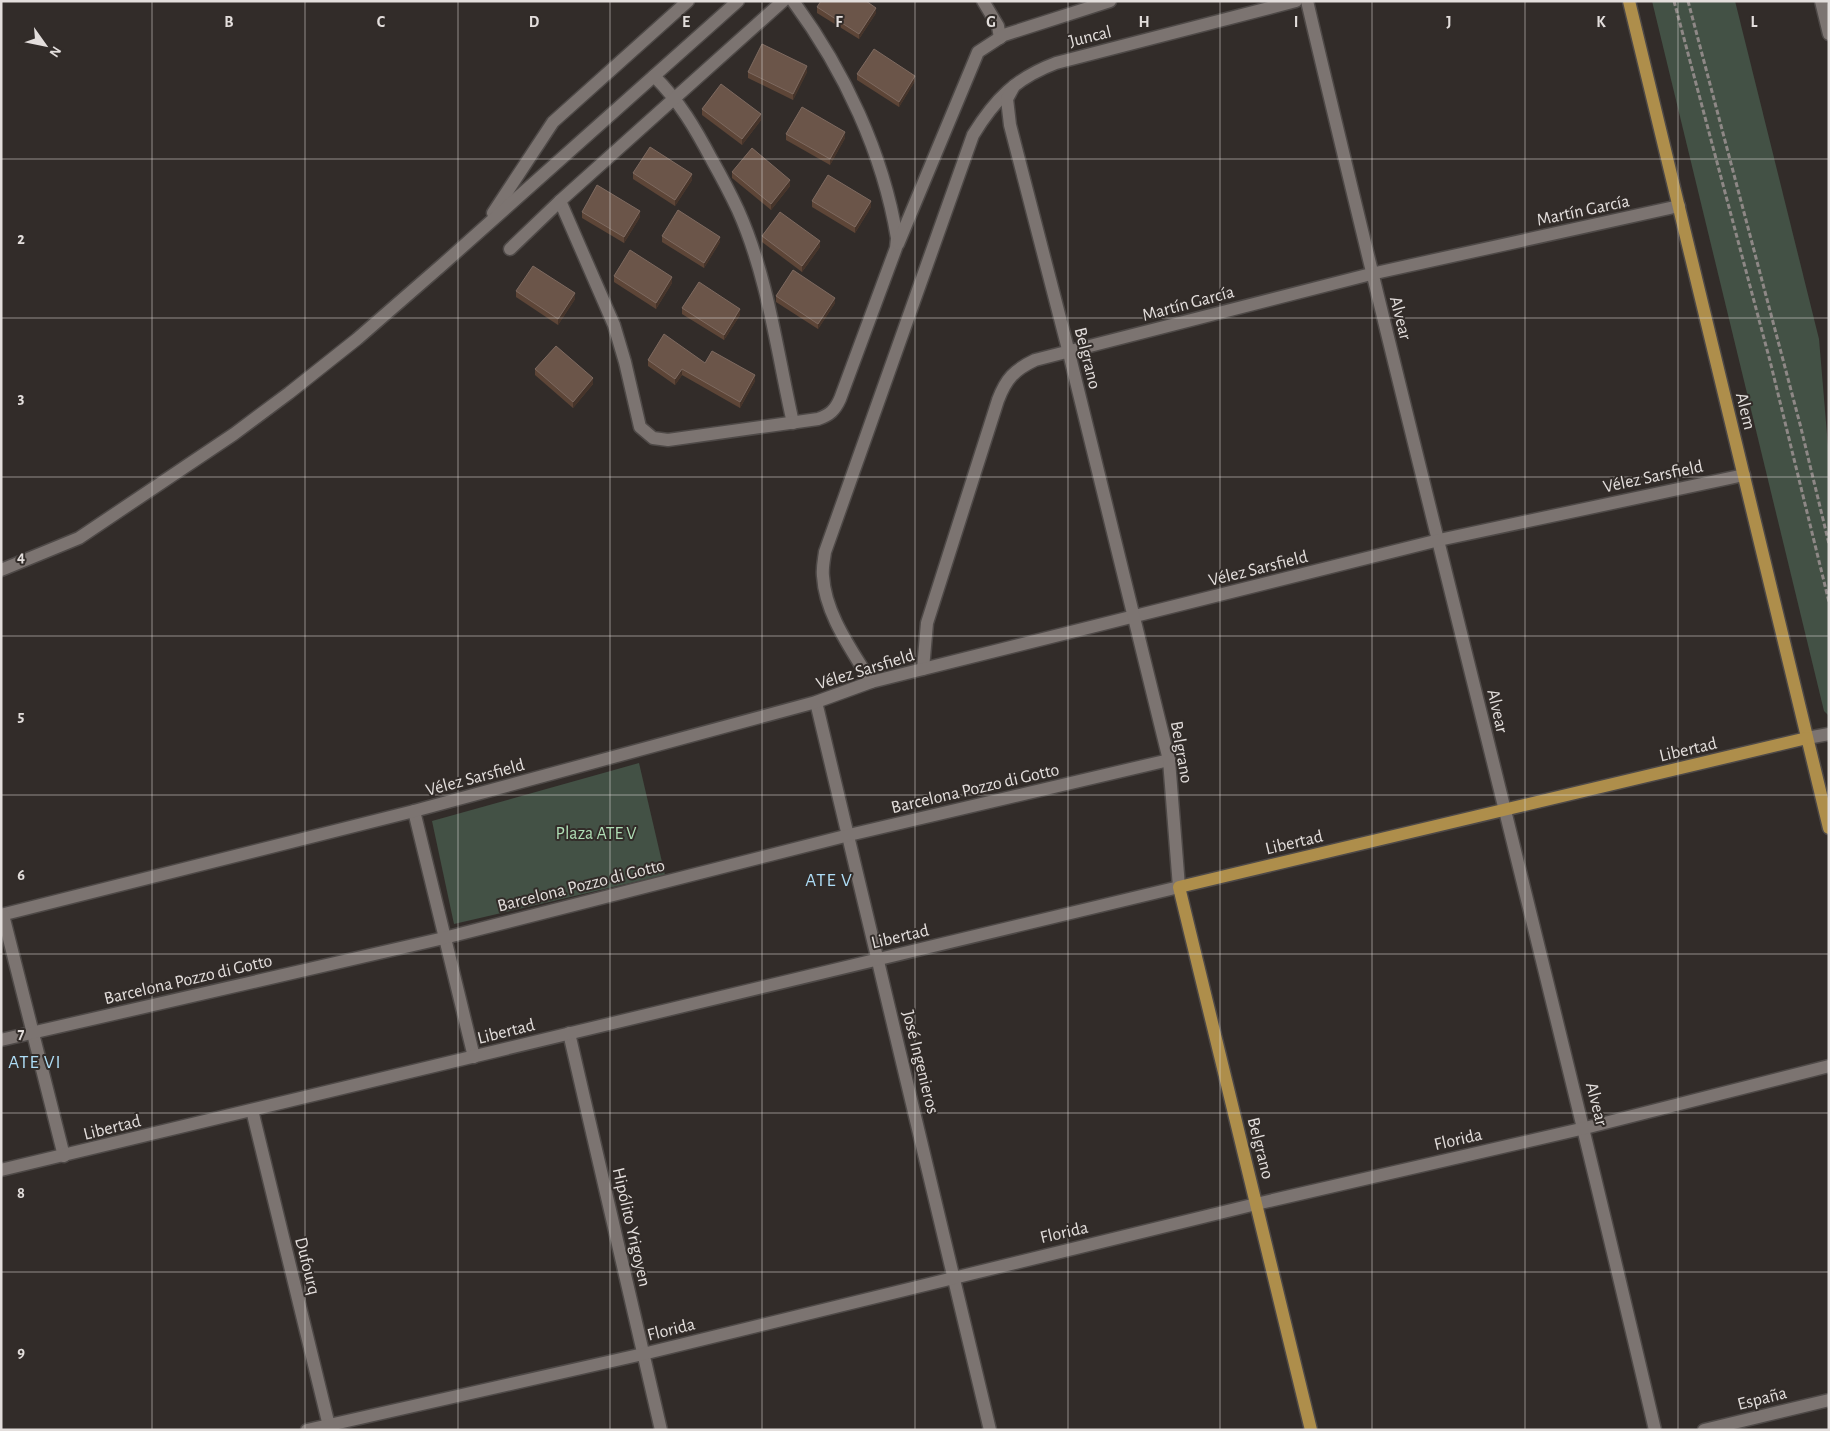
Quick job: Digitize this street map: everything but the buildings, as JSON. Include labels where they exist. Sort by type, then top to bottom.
[{"type":"main road","name":"Alem","points":[[1630,1],[1829,828]]},
{"type":"main road","name":"Libertad","points":[[1179,888],[1807,738]]},
{"type":"main road","name":"Belgrano","points":[[1179,888],[1311,1430]]},
{"type":"street","points":[[483,227],[553,122],[688,1]]},
{"type":"street","points":[[1,570],[79,538],[234,434],[357,339],[738,1]]},
{"type":"street","points":[[510,249],[560,201],[784,1]]},
{"type":"street","points":[[793,1],[833,60],[867,133],[894,222],[897,238],[896,248]]},
{"type":"street","points":[[983,1],[998,26],[1000,38]]},
{"type":"street","points":[[560,201],[614,325],[625,362],[640,427],[653,438],[668,440],[818,420],[827,416],[835,409],[896,248],[978,52],[1000,38],[1110,1]]},
{"type":"street","name":"Juncal","points":[[871,682],[840,631],[826,594],[823,576],[825,552],[974,135],[990,107],[1031,72],[1056,63],[1296,1]]},
{"type":"street","name":"Alvear","points":[[1307,1],[1371,274],[1585,1128],[1655,1430]]},
{"type":"street","points":[[1821,1],[1829,34]]},
{"type":"street","points":[[654,76],[675,97],[701,140],[739,211],[758,264],[772,320],[793,423]]},
{"type":"street","name":"Belgrano","points":[[1014,86],[1007,99],[1010,124],[1069,352],[1169,760],[1179,888]]},
{"type":"street","name":"Martín García","points":[[923,669],[927,623],[1004,386],[1017,368],[1035,360],[1371,274],[1679,206]]},
{"type":"street","name":"Vélez Sarsfield","points":[[2,915],[414,811],[816,702],[871,682],[1439,540],[1744,475]]},
{"type":"street","name":"José Ingenieros","points":[[816,702],[850,835],[990,1430]]},
{"type":"street","points":[[1807,738],[1829,734]]},
{"type":"street","name":"Barcelona Pozzo di Gotto","points":[[1,1040],[444,938],[850,835],[1169,760]]},
{"type":"street","points":[[414,811],[474,1057]]},
{"type":"street","name":"Libertad","points":[[1,1170],[1179,888]]},
{"type":"street","points":[[2,915],[64,1156]]},
{"type":"street","name":"Hipólito Yrigoyen","points":[[569,1033],[661,1430]]},
{"type":"street","name":"Florida","points":[[307,1430],[329,1427],[643,1354],[955,1276],[1585,1128],[1829,1066]]},
{"type":"street","name":"Dufourq","points":[[252,1110],[329,1427]]},
{"type":"street","name":"España","points":[[1704,1430],[1829,1400]]},
{"type":"path","points":[[1674,1],[1770,361],[1829,602]]},
{"type":"path","points":[[1688,1],[1800,424],[1829,544]]},
{"type":"green space","points":[[1652,1],[1735,1],[1819,339],[1829,458],[1829,716],[1824,711]]},
{"type":"green space","name":"Plaza ATE V","points":[[639,763],[665,875],[454,924],[432,821]]},
{"type":"district","name":"ATE V","points":[[829,879]]},
{"type":"district","name":"ATE VI","points":[[35,1061]]}]
